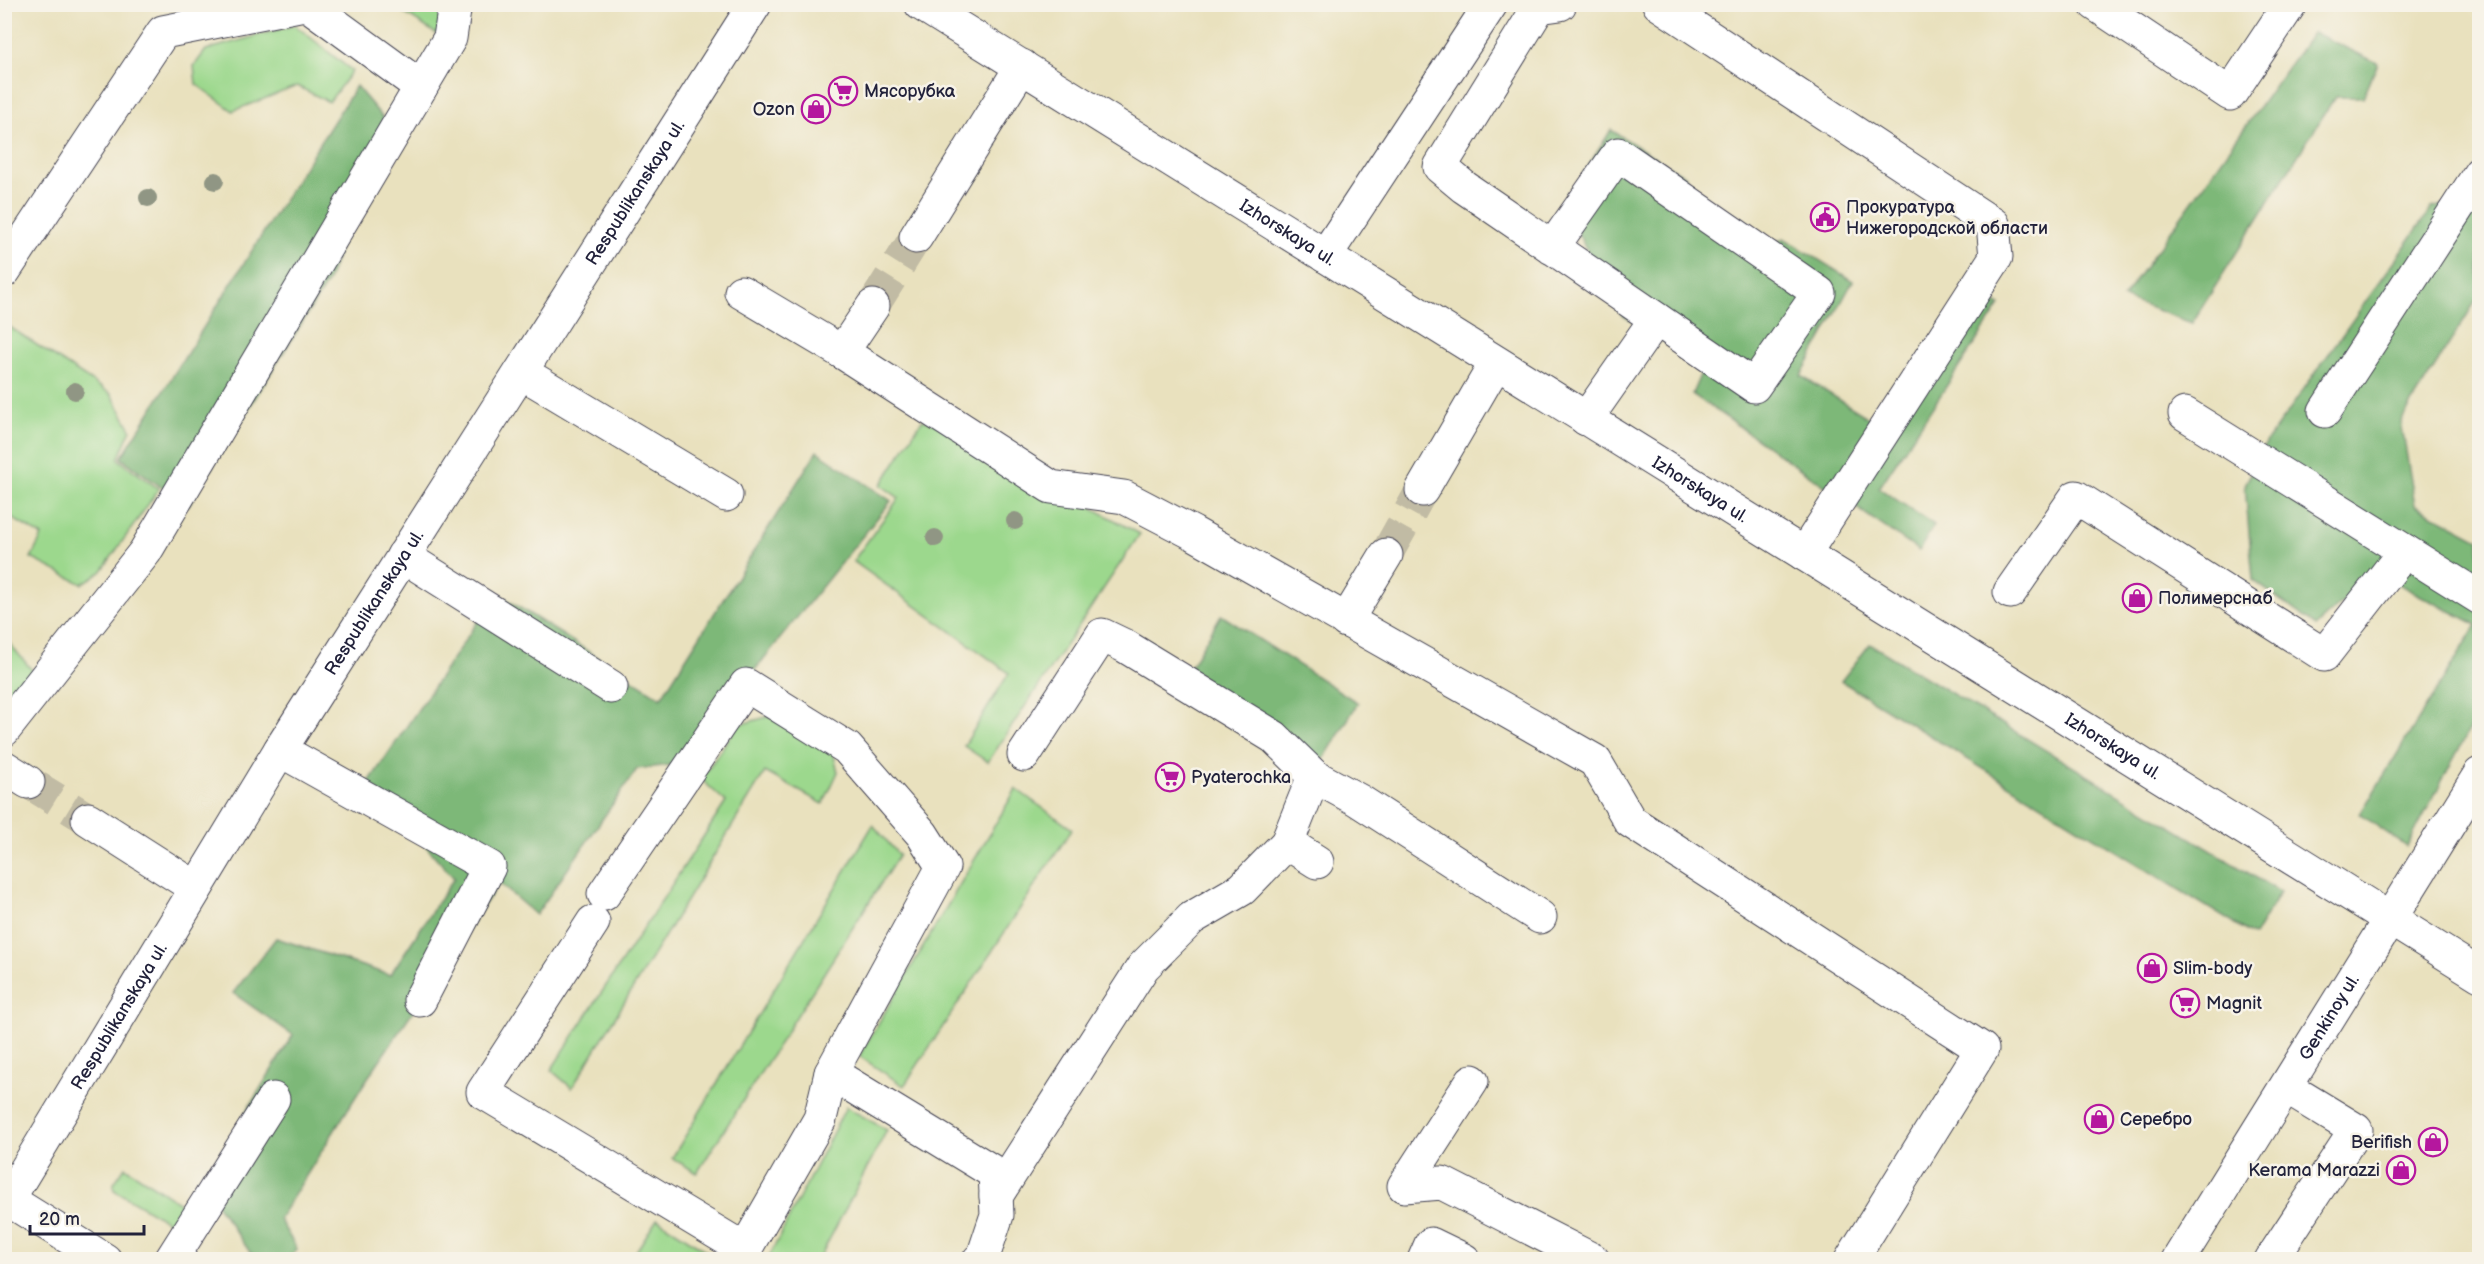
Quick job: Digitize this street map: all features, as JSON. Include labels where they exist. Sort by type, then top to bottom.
[{"type":"street","points":[[4,271],[163,32],[305,4],[421,87]]},
{"type":"street","points":[[4,730],[145,552],[450,38],[455,4]]},
{"type":"street","name":"Respublikanskaya ul.","points":[[6,1201],[280,750],[755,4]]},
{"type":"street","name":"Izhorskaya ul.","points":[[921,4],[2480,975]]},
{"type":"street","points":[[1325,256],[1491,4]]},
{"type":"street","points":[[1552,248],[1618,154],[1819,293],[1754,386],[1552,248],[1440,167],[1539,7],[1560,4]]},
{"type":"street","points":[[1659,4],[1994,225],[1996,257],[1804,554]]},
{"type":"street","points":[[2095,4],[2230,94],[2290,4]]},
{"type":"street","points":[[916,237],[1022,66]]},
{"type":"street","points":[[2325,411],[2480,173]]},
{"type":"street","points":[[741,292],[842,352],[1052,487],[1124,497],[1193,533],[1595,761],[1630,822],[1983,1048],[1851,1260]]},
{"type":"street","points":[[842,352],[873,306]]},
{"type":"street","points":[[1586,419],[1656,319]]},
{"type":"street","points":[[1422,490],[1496,363]]},
{"type":"street","points":[[521,372],[726,495]]},
{"type":"street","points":[[2184,414],[2480,598]]},
{"type":"street","points":[[2010,592],[2076,497],[2324,656],[2405,551]]},
{"type":"street","points":[[1346,621],[1386,555]]},
{"type":"street","points":[[403,556],[611,687]]},
{"type":"street","points":[[1024,755],[1102,635],[1125,646],[1274,737],[1314,776],[1358,800],[1540,917]]},
{"type":"street","points":[[746,685],[847,748],[922,834],[943,867],[831,1073],[820,1119],[741,1254],[483,1092],[598,908],[746,685]]},
{"type":"street","points":[[280,750],[489,867],[420,1000]]},
{"type":"street","name":"Genkinoy ul.","points":[[2178,1260],[2287,1088],[2480,774]]},
{"type":"street","points":[[996,1196],[1143,967],[1192,918],[1242,889],[1287,843],[1314,776]]},
{"type":"street","points":[[88,819],[196,888]]},
{"type":"street","points":[[1287,843],[1317,862]]},
{"type":"street","points":[[831,1073],[995,1173],[998,1215],[983,1257],[979,1260]]},
{"type":"street","points":[[1472,1081],[1404,1186],[1442,1183],[1593,1260]]},
{"type":"street","points":[[2271,1260],[2356,1130],[2287,1088]]},
{"type":"street","points":[[171,1260],[273,1099]]},
{"type":"street","points":[[6,1201],[105,1260]]},
{"type":"street","points":[[1424,1260],[1431,1244],[1464,1260]]},
{"type":"green space","points":[[392,5],[441,5],[438,35]]},
{"type":"green space","points":[[295,25],[352,71],[329,102],[297,86],[233,111],[196,84],[194,66],[206,50]]},
{"type":"green space","points":[[2313,32],[2378,63],[2363,97],[2335,97],[2192,323],[2123,298]]},
{"type":"green space","points":[[356,86],[384,119],[328,281],[188,506],[121,458]]},
{"type":"green space","points":[[1611,130],[1686,177],[1686,187],[1773,243],[1784,238],[1853,281],[1801,376],[1875,422],[1967,291],[2000,305],[1879,488],[1934,525],[1919,551],[1692,394],[1704,366],[1622,315],[1563,206]]},
{"type":"green space","points":[[2479,195],[2479,296],[2401,421],[2415,505],[2479,539],[2479,711],[2407,847],[2360,814],[2477,625],[2375,572],[2316,626],[2253,580],[2245,485],[2267,441],[2432,208]]},
{"type":"green space","points":[[5,324],[111,394],[131,429],[118,459],[159,489],[101,572],[82,584],[31,558],[42,536],[5,514]]},
{"type":"green space","points":[[922,420],[944,426],[1140,534],[988,762],[964,746],[1009,673],[853,561],[899,498],[881,485]]},
{"type":"green space","points":[[817,451],[891,501],[679,764],[637,769],[536,915],[499,883],[363,1085],[279,1219],[297,1249],[290,1259],[261,1259],[252,1255],[202,1184],[293,1035],[233,993],[276,938],[390,975],[454,878],[369,782],[497,593],[661,698]]},
{"type":"green space","points":[[1221,615],[1358,703],[1322,762],[1189,669]]},
{"type":"green space","points":[[4,637],[37,676],[4,716]]},
{"type":"green space","points":[[1870,644],[2280,892],[2254,936],[1841,681]]},
{"type":"green space","points":[[770,716],[833,752],[838,772],[823,804],[765,772],[572,1088],[551,1070],[726,802],[701,779],[738,725]]},
{"type":"green space","points":[[1016,789],[1072,829],[904,1086],[859,1056]]},
{"type":"green space","points":[[873,825],[899,855],[697,1173],[672,1158]]},
{"type":"green space","points":[[846,1107],[887,1130],[819,1259],[768,1259]]},
{"type":"green space","points":[[125,1167],[195,1213],[184,1231],[114,1190],[113,1185]]},
{"type":"green space","points":[[657,1219],[711,1254],[708,1259],[631,1259]]},
{"type":"tunnel","points":[[873,306],[916,237]]},
{"type":"tunnel","points":[[1386,555],[1422,490]]},
{"type":"tunnel","points":[[28,782],[88,819]]},
{"type":"place","name":"Мясорубка","points":[[843,91]]},
{"type":"place","name":"Ozon","points":[[816,109]]},
{"type":"place","name":"Прокуратура Нижегородской области","points":[[1825,217]]},
{"type":"place","name":"Полимерснаб","points":[[2137,598]]},
{"type":"place","name":"Pyaterochka","points":[[1170,777]]},
{"type":"place","name":"Slim-body","points":[[2152,968]]},
{"type":"place","name":"Magnit","points":[[2185,1003]]},
{"type":"place","name":"Серебро","points":[[2099,1119]]},
{"type":"place","name":"Berifish","points":[[2433,1142]]},
{"type":"place","name":"Kerama Marazzi","points":[[2401,1170]]}]
